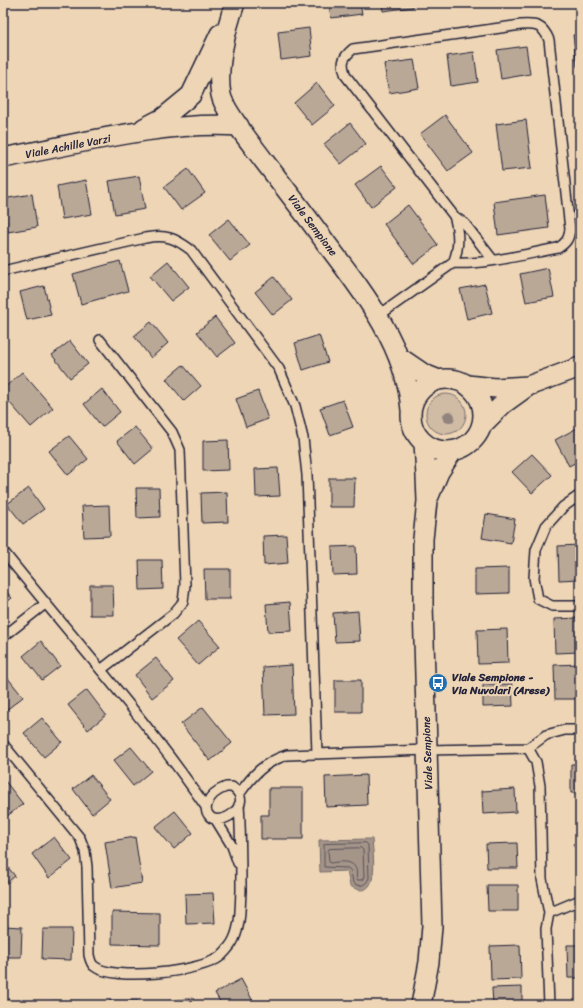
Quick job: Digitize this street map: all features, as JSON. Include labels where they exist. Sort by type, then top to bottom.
[{"type":"street","name":"Viale Achille Varzi","points":[[133,133],[163,118],[191,95],[234,3]]},
{"type":"street","name":"Viale Achille Varzi","points":[[221,97],[220,74],[227,28],[234,3]]},
{"type":"street","points":[[191,95],[210,95],[221,97]]},
{"type":"street","name":"Viale Sempione","points":[[221,97],[239,126],[357,284],[378,316],[399,357],[410,394],[411,410]]},
{"type":"street","name":"Viale Achille Varzi","points":[[3,158],[133,133],[192,126],[239,126]]},
{"type":"street","name":"Viale Sempione","points":[[399,357],[418,370],[439,380]]},
{"type":"street","points":[[483,424],[503,404],[528,386],[580,367]]},
{"type":"street","points":[[467,384],[475,392],[481,402],[484,412],[483,424],[479,434],[463,449],[452,452],[442,452],[432,449],[424,444],[413,429],[411,410],[414,400],[420,391],[429,384],[439,380],[453,380],[467,384],[496,388],[528,386]]},
{"type":"street","name":"Viale Sempione","points":[[421,1005],[429,962],[432,926],[423,539],[427,501],[424,444]]},
{"type":"street","name":"Viale Sempione","points":[[427,501],[440,472],[452,452]]},
{"type":"lane","points":[[453,263],[465,264],[493,260],[558,248],[566,243],[570,237],[549,40],[545,31],[539,26],[521,25],[353,49],[347,54],[342,66],[346,76],[454,216],[465,224],[493,260]]},
{"type":"lane","points":[[378,316],[453,263],[457,253],[458,242],[458,230],[454,216]]},
{"type":"lane","points":[[3,271],[145,238],[157,236],[170,237],[182,243],[191,250],[279,368],[295,406],[303,438],[307,475],[317,754]]},
{"type":"lane","points":[[100,340],[172,432],[180,450],[185,585],[183,602],[173,614],[102,669]]},
{"type":"lane","points":[[580,495],[563,507],[546,526],[536,550],[534,578],[538,599],[552,606],[580,606]]},
{"type":"lane","points":[[3,551],[45,604],[102,669],[186,779],[206,807],[207,813],[212,819],[216,820],[232,846],[241,876]]},
{"type":"lane","points":[[3,637],[45,604]]},
{"type":"lane","points":[[3,744],[80,838],[85,851],[87,867],[89,956],[93,966],[101,970],[140,975],[198,967],[221,956],[234,939],[240,915],[240,793],[254,774],[276,759],[287,755],[528,748],[546,735],[566,730],[580,730]]},
{"type":"lane","points":[[528,748],[536,762],[540,786],[542,879],[549,913],[546,929],[548,1005]]},
{"type":"lane","points":[[186,779],[210,798]]},
{"type":"lane","points":[[206,807],[210,798],[215,793],[226,787],[232,787],[240,793]]},
{"type":"lane","points":[[216,820],[230,815],[239,805]]},
{"type":"lane","points":[[549,913],[580,900]]},
{"type":"shaded area","points":[[442,394],[450,394],[457,397],[463,403],[466,414],[463,425],[457,431],[450,434],[442,434],[435,431],[429,425],[426,418],[426,410],[429,403],[435,397]]},
{"type":"water","points":[[372,839],[374,865],[373,875],[371,883],[367,888],[360,890],[350,886],[347,871],[320,872],[319,840]]},
{"type":"building","points":[[329,3],[360,3],[362,14],[331,18]]},
{"type":"building","points":[[382,3],[413,3],[413,7],[383,11]]},
{"type":"building","points":[[309,28],[312,56],[281,60],[278,32]]},
{"type":"building","points":[[580,34],[580,67],[577,67],[573,35]]},
{"type":"building","points":[[526,46],[530,74],[501,79],[497,50]]},
{"type":"building","points":[[474,52],[478,82],[451,86],[447,56]]},
{"type":"building","points":[[414,60],[419,88],[389,93],[384,64]]},
{"type":"building","points":[[317,83],[335,106],[312,125],[294,103]]},
{"type":"building","points":[[445,115],[473,153],[448,171],[420,134]]},
{"type":"building","points":[[526,120],[532,168],[502,171],[496,124]]},
{"type":"building","points":[[350,123],[366,144],[341,164],[324,144]]},
{"type":"building","points":[[381,166],[397,187],[371,207],[355,185]]},
{"type":"building","points":[[188,169],[205,193],[181,210],[164,187]]},
{"type":"building","points":[[139,176],[145,209],[115,214],[109,181]]},
{"type":"building","points":[[86,180],[92,214],[62,219],[57,186]]},
{"type":"building","points":[[32,194],[37,227],[8,232],[3,199]]},
{"type":"building","points":[[545,195],[549,228],[498,235],[494,202]]},
{"type":"building","points":[[408,205],[438,245],[414,264],[384,224]]},
{"type":"building","points":[[229,219],[250,245],[230,261],[209,235]]},
{"type":"building","points":[[120,261],[128,291],[81,304],[73,274]]},
{"type":"building","points":[[168,261],[189,287],[171,301],[150,276]]},
{"type":"building","points":[[548,268],[554,297],[526,302],[520,274]]},
{"type":"building","points":[[274,277],[292,300],[273,315],[255,292]]},
{"type":"building","points":[[485,284],[492,313],[467,319],[460,289]]},
{"type":"building","points":[[44,286],[51,315],[27,320],[20,292]]},
{"type":"building","points":[[215,317],[235,343],[217,357],[197,332]]},
{"type":"building","points":[[151,322],[168,343],[151,358],[134,336]]},
{"type":"building","points":[[319,335],[328,362],[303,370],[295,343]]},
{"type":"building","points":[[70,341],[88,364],[70,378],[52,355]]},
{"type":"building","points":[[183,365],[201,386],[184,401],[166,379]]},
{"type":"building","points":[[22,372],[53,408],[31,427],[3,395],[3,389]]},
{"type":"building","points":[[102,389],[120,412],[102,427],[84,404]]},
{"type":"building","points":[[258,391],[268,419],[246,427],[236,399]]},
{"type":"building","points":[[343,400],[353,427],[330,435],[320,408]]},
{"type":"building","points":[[135,427],[153,449],[135,464],[117,441]]},
{"type":"building","points":[[579,427],[580,460],[569,466],[555,440]]},
{"type":"building","points":[[69,436],[88,459],[68,475],[49,451]]},
{"type":"building","points":[[228,440],[229,470],[203,471],[203,441]]},
{"type":"building","points":[[532,454],[552,475],[532,493],[512,472]]},
{"type":"building","points":[[278,468],[280,496],[256,497],[255,469]]},
{"type":"building","points":[[329,478],[355,478],[354,507],[329,507]]},
{"type":"building","points":[[29,488],[44,509],[23,524],[7,504]]},
{"type":"building","points":[[136,488],[159,488],[160,517],[137,518]]},
{"type":"building","points":[[227,492],[228,522],[202,523],[201,493]]},
{"type":"building","points":[[109,505],[110,536],[84,537],[82,506]]},
{"type":"building","points":[[486,514],[515,519],[511,543],[482,538]]},
{"type":"building","points":[[286,535],[288,563],[264,565],[263,536]]},
{"type":"building","points":[[580,545],[580,579],[559,580],[558,546]]},
{"type":"building","points":[[356,546],[357,574],[333,575],[332,547]]},
{"type":"building","points":[[139,560],[162,560],[163,589],[140,590]]},
{"type":"building","points":[[509,568],[509,593],[475,594],[475,569]]},
{"type":"building","points":[[204,569],[230,569],[230,599],[205,599]]},
{"type":"building","points":[[90,585],[113,585],[114,615],[90,615]]},
{"type":"building","points":[[3,588],[12,598],[3,605]]},
{"type":"building","points":[[290,602],[292,631],[268,632],[266,604]]},
{"type":"building","points":[[358,611],[360,641],[335,642],[333,613]]},
{"type":"building","points":[[580,618],[580,652],[555,653],[554,619]]},
{"type":"building","points":[[198,621],[220,646],[198,665],[176,640]]},
{"type":"building","points":[[507,629],[508,663],[478,664],[477,630]]},
{"type":"building","points":[[41,641],[60,666],[42,680],[23,656]]},
{"type":"building","points":[[156,658],[174,681],[152,698],[135,675]]},
{"type":"building","points":[[580,664],[580,699],[555,699],[554,665]]},
{"type":"building","points":[[292,665],[294,714],[265,715],[263,667]]},
{"type":"building","points":[[3,672],[23,697],[5,711],[3,709]]},
{"type":"building","points":[[335,680],[361,680],[361,712],[335,712]]},
{"type":"building","points":[[512,684],[513,706],[483,707],[483,685]]},
{"type":"building","points":[[87,690],[106,715],[88,730],[68,705]]},
{"type":"building","points":[[203,707],[232,743],[210,761],[181,724]]},
{"type":"building","points":[[42,718],[62,742],[44,757],[24,733]]},
{"type":"building","points":[[131,747],[151,771],[133,786],[113,761]]},
{"type":"building","points":[[571,764],[580,764],[580,793],[571,793]]},
{"type":"building","points":[[91,775],[110,799],[92,814],[73,789]]},
{"type":"building","points":[[366,775],[367,805],[326,807],[325,777]]},
{"type":"building","points":[[5,781],[23,804],[3,819],[3,782]]},
{"type":"building","points":[[269,788],[303,788],[303,839],[261,839],[261,815],[269,815]]},
{"type":"building","points":[[515,789],[516,812],[483,814],[482,791]]},
{"type":"building","points":[[175,811],[193,833],[174,849],[155,827]]},
{"type":"building","points":[[54,837],[72,860],[49,878],[32,854]]},
{"type":"building","points":[[135,837],[142,883],[112,888],[105,842]]},
{"type":"building","points":[[580,840],[580,857],[573,844]]},
{"type":"building","points":[[517,843],[518,868],[487,868],[486,844]]},
{"type":"building","points":[[3,861],[15,876],[3,886]]},
{"type":"building","points":[[487,885],[518,885],[518,911],[488,911]]},
{"type":"building","points":[[213,893],[215,923],[186,924],[185,894]]},
{"type":"building","points":[[112,912],[160,913],[160,945],[112,944]]},
{"type":"building","points":[[3,926],[22,927],[21,957],[3,957]]},
{"type":"building","points":[[43,929],[72,929],[71,960],[42,959]]},
{"type":"building","points":[[520,945],[521,979],[491,980],[490,946]]},
{"type":"building","points":[[567,945],[580,945],[580,978],[568,978]]},
{"type":"building","points":[[241,979],[255,1005],[222,1005],[215,993]]},
{"type":"building","points":[[522,987],[522,1005],[493,1005],[492,988]]},
{"type":"building","points":[[193,998],[194,1005],[162,1005],[162,1002]]},
{"type":"building","points":[[3,1000],[24,1001],[24,1005],[3,1005]]},
{"type":"building","points":[[52,1001],[81,1001],[81,1005],[52,1005]]},
{"type":"building","points":[[109,1001],[138,1001],[138,1005],[109,1005]]},
{"type":"place","name":"Viale Sempione - Via Nuvolari (Arese)","points":[[438,683]]}]
